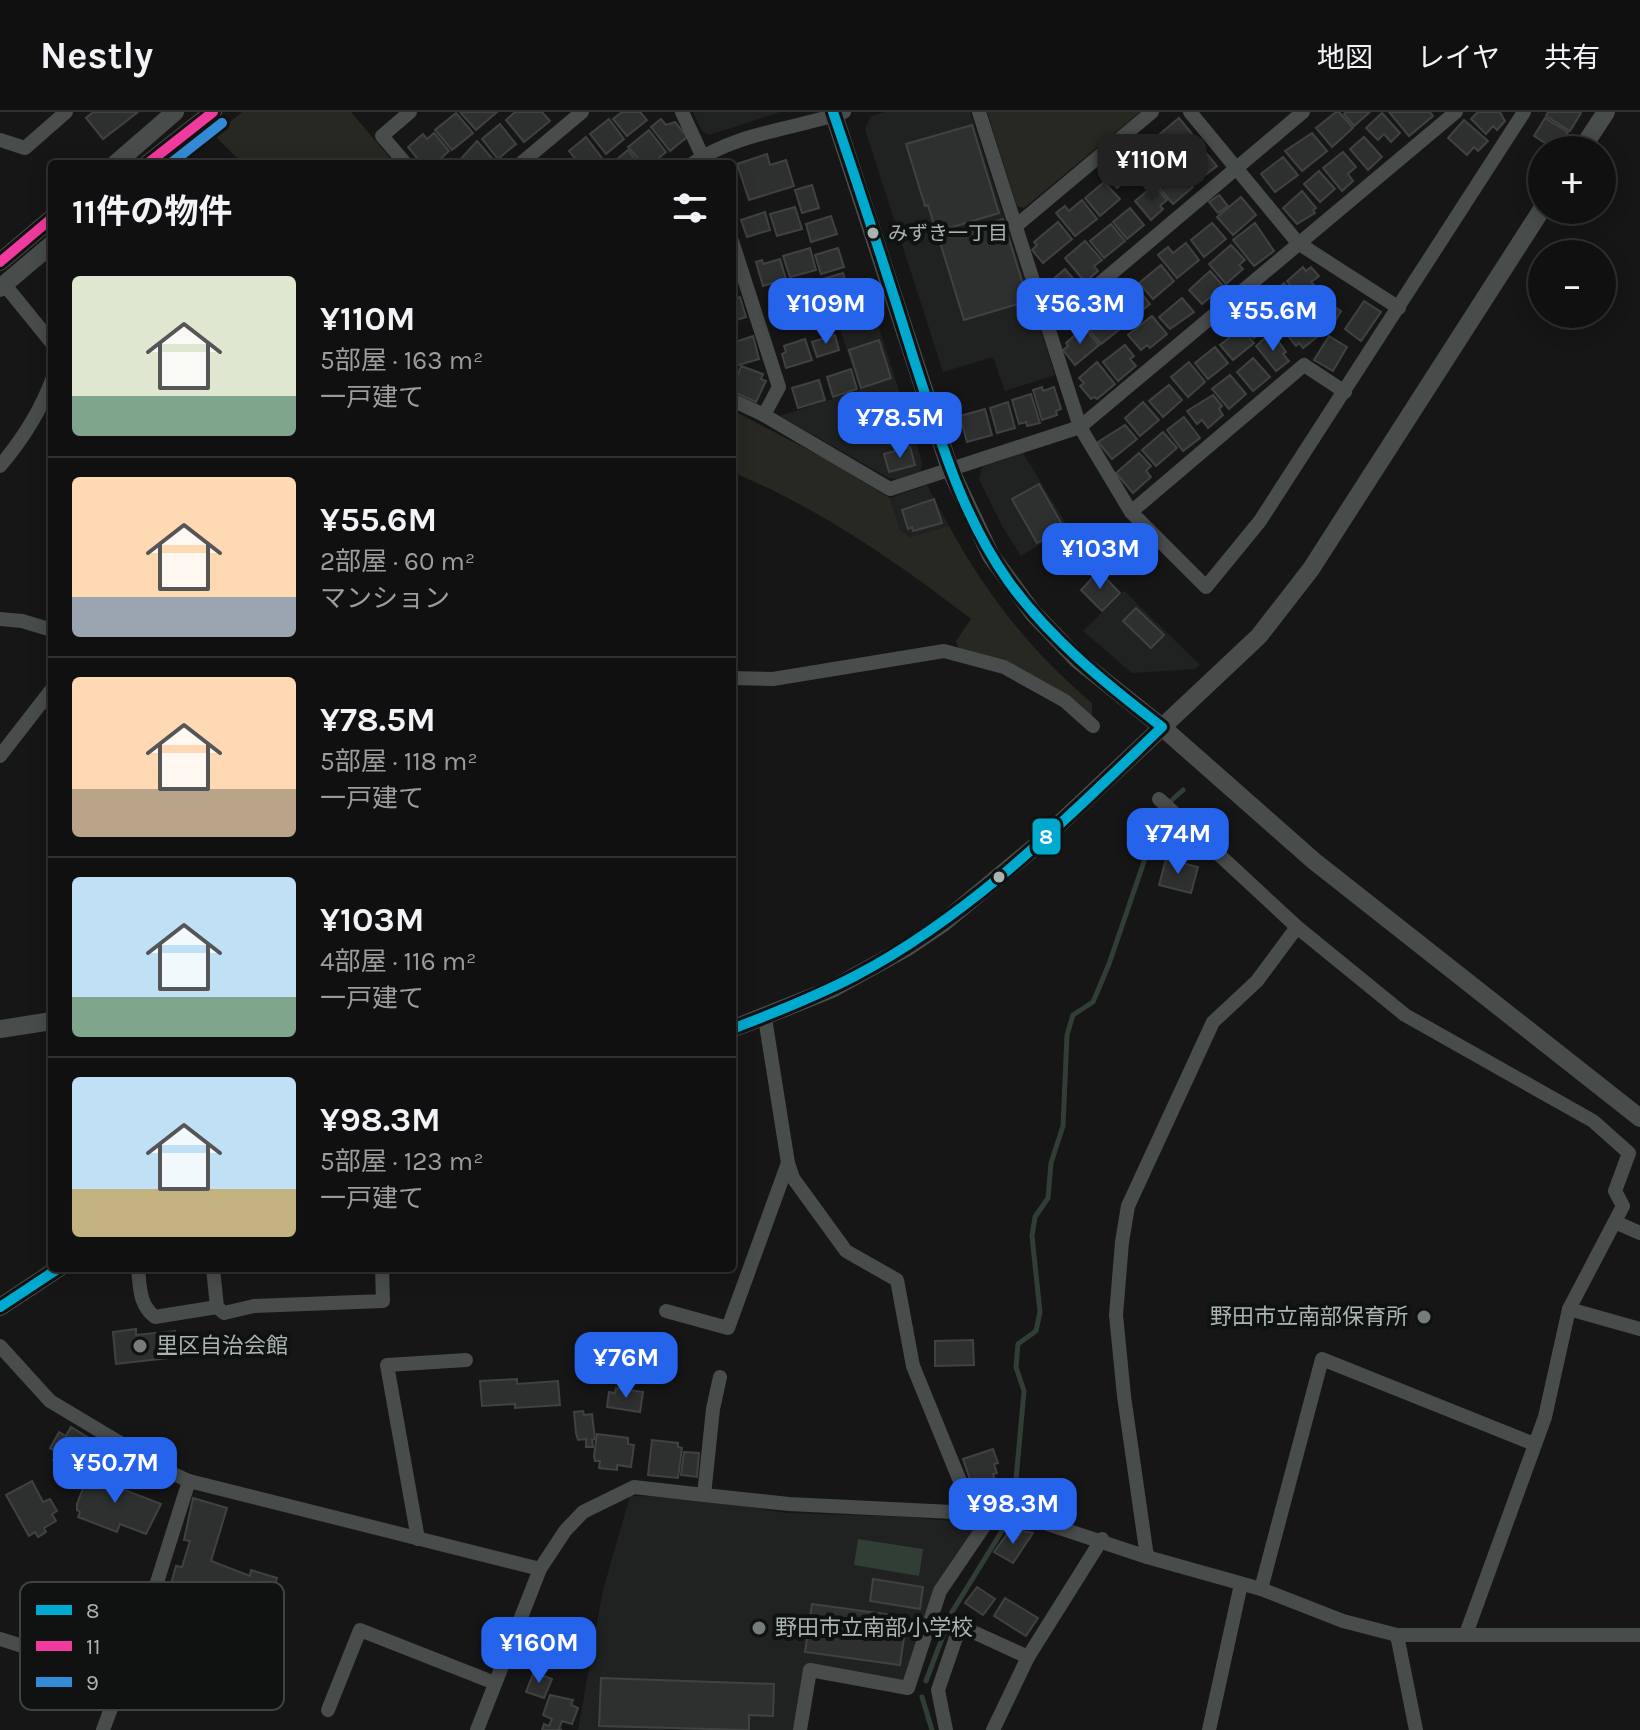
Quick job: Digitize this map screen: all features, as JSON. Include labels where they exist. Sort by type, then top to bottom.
[{"type":"street","points":[[0,140],[25,148],[66,112]]},
{"type":"street","points":[[120,160],[175,112]]},
{"type":"street","points":[[152,160],[213,112]]},
{"type":"street","points":[[403,160],[382,136],[410,112]]},
{"type":"street","points":[[525,160],[582,112]]},
{"type":"street","points":[[682,112],[700,160]]},
{"type":"street","points":[[979,112],[1080,427],[1131,512],[1206,587],[1260,521],[1524,112]]},
{"type":"street","points":[[1016,226],[1152,112]]},
{"type":"street","points":[[1190,112],[1298,243],[1399,308]]},
{"type":"street","points":[[1048,327],[1303,112]]},
{"type":"street","points":[[736,402],[890,489],[1080,427],[1456,112]]},
{"type":"street","points":[[1590,136],[1606,112]]},
{"type":"street","points":[[702,160],[752,135],[792,129],[837,113],[950,469],[991,556],[1033,613],[1087,668],[1162,727],[1314,861],[1640,1118]]},
{"type":"street","points":[[0,262],[48,221]]},
{"type":"street","points":[[736,1028],[765,1018],[871,968],[943,923],[1037,845],[1259,636],[1285,606],[1532,224]]},
{"type":"street","points":[[48,247],[2,286],[48,338]]},
{"type":"street","points":[[737,273],[779,387],[764,415]]},
{"type":"street","points":[[1131,512],[1304,365],[1345,392]]},
{"type":"street","points":[[0,466],[19,443],[48,390]]},
{"type":"street","points":[[0,619],[22,621],[48,629]]},
{"type":"street","points":[[736,678],[773,679],[944,651],[1004,667],[1065,701],[1093,726]]},
{"type":"street","points":[[0,756],[48,694]]},
{"type":"street","points":[[1159,799],[1297,927],[1405,1015],[1593,1121],[1629,1153],[1615,1191],[1623,1206],[1569,1309],[1545,1417],[1466,1634]]},
{"type":"street","points":[[1147,1557],[1116,1315],[1128,1206],[1213,1022],[1257,981],[1297,927]]},
{"type":"street","points":[[765,1018],[793,1178],[846,1251],[897,1280],[913,1366],[973,1513]]},
{"type":"street","points":[[0,1029],[48,1022]]},
{"type":"street","points":[[666,1311],[728,1328],[788,1163]]},
{"type":"street","points":[[1615,1222],[1640,1233]]},
{"type":"street","points":[[0,1307],[53,1272]]},
{"type":"street","points":[[138,1272],[141,1298],[146,1310],[155,1317],[217,1307]]},
{"type":"street","points":[[213,1272],[217,1307],[224,1313],[254,1306],[383,1301],[382,1272]]},
{"type":"street","points":[[1569,1309],[1640,1329]]},
{"type":"street","points":[[0,1346],[50,1401],[189,1481],[540,1569]]},
{"type":"street","points":[[1261,1589],[1322,1359],[1534,1444]]},
{"type":"street","points":[[418,1539],[387,1365],[466,1360]]},
{"type":"street","points":[[704,1495],[713,1409],[720,1377]]},
{"type":"street","points":[[155,1582],[189,1481]]},
{"type":"street","points":[[477,1730],[540,1569],[565,1531],[583,1512],[634,1487],[789,1504],[973,1513],[1042,1522],[1102,1539],[1147,1557],[1261,1589],[1343,1621],[1397,1635],[1640,1635]]},
{"type":"street","points":[[908,1688],[940,1591],[991,1516]]},
{"type":"street","points":[[993,1730],[1028,1657],[1102,1539]]},
{"type":"street","points":[[1209,1730],[1241,1584]]},
{"type":"street","points":[[946,1730],[938,1690],[960,1626],[1028,1657]]},
{"type":"street","points":[[328,1710],[360,1630],[495,1683]]},
{"type":"street","points":[[1397,1635],[1416,1730]]},
{"type":"street","points":[[0,1639],[20,1645]]},
{"type":"street","points":[[800,1730],[810,1670],[908,1688],[938,1690]]},
{"type":"street","points":[[103,1730],[110,1710]]},
{"type":"shaded area","points":[[242,112],[351,112],[392,160],[239,160],[214,135]]},
{"type":"shaded area","points":[[693,112],[780,112],[709,135],[702,131]]},
{"type":"shaded area","points":[[885,112],[970,112],[1055,375],[1005,391],[993,357],[943,372],[865,129],[871,116]]},
{"type":"shaded area","points":[[987,112],[1140,112],[1024,208],[1017,206]]},
{"type":"shaded area","points":[[870,300],[922,462],[921,471],[897,479],[889,478],[780,416],[860,390],[834,311]]},
{"type":"shaded area","points":[[736,412],[826,459],[890,498],[900,530],[910,537],[949,526],[1012,621],[1050,664],[1092,703],[1092,719],[959,650],[956,641],[971,619],[856,538],[764,486],[736,474]]},
{"type":"shaded area","points":[[1023,453],[1068,527],[1021,556],[979,479],[982,467]]},
{"type":"shaded area","points":[[927,485],[949,526],[910,537],[900,530],[890,498]]},
{"type":"shaded area","points":[[1124,591],[1200,665],[1195,669],[1132,673],[1083,631]]},
{"type":"shaded area","name":"野田市立南部小学校","points":[[630,1496],[695,1497],[786,1513],[910,1517],[979,1524],[934,1590],[907,1680],[806,1666],[796,1730],[578,1730],[603,1590]]},
{"type":"shaded area","points":[[858,1539],[923,1549],[919,1576],[854,1565]]},
{"type":"building","points":[[93,112],[138,112],[103,139],[86,118]]},
{"type":"building","points":[[460,112],[497,112],[476,130]]},
{"type":"building","points":[[515,112],[542,112],[550,121],[524,142],[506,120]]},
{"type":"building","points":[[622,112],[640,112],[647,120],[627,136],[613,119]]},
{"type":"building","points":[[1336,112],[1353,128],[1332,147],[1316,128]]},
{"type":"building","points":[[1370,112],[1354,126],[1344,114]]},
{"type":"building","points":[[1389,112],[1430,112],[1433,116],[1409,136]]},
{"type":"building","points":[[1478,112],[1500,112],[1505,121],[1497,130],[1493,126],[1486,134],[1471,119]]},
{"type":"building","points":[[1548,112],[1581,113],[1570,131],[1546,116]]},
{"type":"building","points":[[456,113],[473,133],[452,150],[435,130]]},
{"type":"building","points":[[1382,113],[1400,133],[1391,142],[1384,134],[1378,140],[1366,128]]},
{"type":"building","points":[[1179,118],[1192,134],[1169,154],[1155,138]]},
{"type":"building","points":[[1545,118],[1568,132],[1565,136],[1534,136]]},
{"type":"building","points":[[609,119],[624,139],[606,154],[590,134]]},
{"type":"building","points":[[661,119],[666,125],[675,122],[687,137],[670,151],[651,127]]},
{"type":"building","points":[[1464,120],[1488,141],[1478,151],[1474,147],[1467,155],[1448,138]]},
{"type":"building","points":[[500,124],[516,144],[498,159],[482,139]]},
{"type":"building","points":[[972,125],[999,213],[936,232],[906,144]]},
{"type":"building","points":[[649,130],[666,152],[656,160],[639,160],[628,147]]},
{"type":"building","points":[[434,133],[449,151],[439,160],[419,160],[408,147],[423,134],[427,139]]},
{"type":"building","points":[[1312,133],[1327,151],[1302,171],[1285,151]]},
{"type":"building","points":[[586,137],[602,158],[576,160],[569,151]]},
{"type":"building","points":[[1364,137],[1382,157],[1368,170],[1350,149]]},
{"type":"building","points":[[477,141],[492,158],[490,160],[460,160]]},
{"type":"building","points":[[1153,142],[1166,157],[1145,175],[1132,160]]},
{"type":"building","points":[[1202,148],[1217,166],[1201,178],[1197,173],[1190,179],[1178,164]]},
{"type":"building","points":[[628,150],[636,160],[616,160]]},
{"type":"building","points":[[1343,152],[1356,167],[1348,174],[1353,181],[1342,191],[1323,168]]},
{"type":"building","points":[[767,154],[770,165],[786,160],[794,186],[749,200],[737,164]]},
{"type":"building","points":[[1283,157],[1298,175],[1275,192],[1261,174]]},
{"type":"building","points":[[1125,161],[1140,179],[1134,184],[1129,179],[1117,188],[1106,176]]},
{"type":"building","points":[[1177,168],[1193,187],[1173,204],[1157,185]]},
{"type":"building","points":[[1319,171],[1335,189],[1320,202],[1304,184]]},
{"type":"building","points":[[1104,182],[1120,199],[1100,216],[1085,198]]},
{"type":"building","points":[[812,185],[819,208],[802,213],[795,190]]},
{"type":"building","points":[[1154,185],[1167,200],[1160,206],[1163,209],[1151,220],[1135,201]]},
{"type":"building","points":[[1302,191],[1316,208],[1313,210],[1315,213],[1297,224],[1283,208]]},
{"type":"building","points":[[1219,195],[1228,206],[1218,213],[1209,202]]},
{"type":"building","points":[[1241,197],[1256,215],[1233,235],[1217,217]]},
{"type":"building","points":[[1082,200],[1097,219],[1075,236],[1056,213],[1065,206],[1069,211]]},
{"type":"building","points":[[795,207],[802,229],[777,236],[770,214]]},
{"type":"building","points":[[1130,208],[1144,225],[1127,239],[1113,222]]},
{"type":"building","points":[[765,212],[770,230],[747,237],[741,220]]},
{"type":"building","points":[[831,216],[837,234],[811,242],[806,224]]},
{"type":"building","points":[[1003,219],[1028,301],[964,320],[939,239]]},
{"type":"building","points":[[1058,222],[1072,239],[1043,263],[1032,250],[1037,245],[1034,242]]},
{"type":"building","points":[[1212,223],[1226,239],[1204,257],[1191,240]]},
{"type":"building","points":[[1255,223],[1274,251],[1254,266],[1233,240]]},
{"type":"building","points":[[1111,224],[1125,241],[1104,258],[1090,241]]},
{"type":"building","points":[[1085,241],[1102,260],[1094,266],[1098,271],[1085,282],[1065,258]]},
{"type":"building","points":[[1186,243],[1199,260],[1177,278],[1158,255],[1168,247],[1173,253]]},
{"type":"building","points":[[1231,245],[1245,260],[1239,265],[1243,269],[1226,284],[1209,264]]},
{"type":"building","points":[[810,248],[816,270],[790,277],[783,256]]},
{"type":"building","points":[[838,248],[844,267],[821,274],[815,255]]},
{"type":"building","points":[[780,259],[786,279],[763,286],[756,262],[762,260],[763,264]]},
{"type":"building","points":[[1161,265],[1174,281],[1153,299],[1139,283]]},
{"type":"building","points":[[1303,267],[1306,271],[1311,267],[1319,276],[1300,297],[1287,281]]},
{"type":"building","points":[[1065,269],[1078,284],[1060,304],[1044,287]]},
{"type":"building","points":[[1210,271],[1223,286],[1202,304],[1189,290]]},
{"type":"building","points":[[843,273],[852,302],[832,308],[823,279]]},
{"type":"building","points":[[1131,281],[1150,304],[1128,322],[1111,301]]},
{"type":"building","points":[[1284,283],[1303,305],[1282,323],[1263,302]]},
{"type":"building","points":[[821,289],[828,310],[804,318],[798,296]]},
{"type":"building","points":[[790,295],[796,313],[775,319],[769,302]]},
{"type":"building","points":[[740,297],[746,317],[736,320],[736,298]]},
{"type":"building","points":[[1182,298],[1194,312],[1170,329],[1159,317]]},
{"type":"building","points":[[1321,298],[1341,311],[1332,326],[1312,313]]},
{"type":"building","points":[[1364,301],[1381,312],[1361,341],[1345,329]]},
{"type":"building","points":[[1109,304],[1125,325],[1101,344],[1086,326]]},
{"type":"building","points":[[1263,309],[1274,321],[1254,338],[1243,326]]},
{"type":"building","points":[[1152,316],[1167,334],[1150,348],[1147,345],[1141,350],[1128,335]]},
{"type":"building","points":[[1310,318],[1322,333],[1303,348],[1299,343],[1296,346],[1288,336]]},
{"type":"building","points":[[1238,324],[1254,343],[1233,360],[1220,345],[1229,338],[1226,334]]},
{"type":"building","points":[[1084,327],[1099,345],[1075,365],[1063,350],[1068,346],[1066,343]]},
{"type":"building","points":[[835,335],[839,350],[817,357],[812,342]]},
{"type":"building","points":[[753,336],[759,359],[736,366],[736,342]]},
{"type":"building","points":[[1329,336],[1347,347],[1333,371],[1314,360]]},
{"type":"building","points":[[1266,337],[1271,343],[1276,338],[1289,361],[1276,371],[1256,346]]},
{"type":"building","points":[[805,339],[812,360],[786,368],[782,354],[786,352],[784,346]]},
{"type":"building","points":[[879,340],[891,378],[861,388],[849,350]]},
{"type":"building","points":[[1125,345],[1134,356],[1130,359],[1136,366],[1118,381],[1103,362]]},
{"type":"building","points":[[1215,347],[1228,363],[1208,379],[1195,363]]},
{"type":"building","points":[[1253,358],[1270,377],[1253,391],[1237,372]]},
{"type":"building","points":[[1097,362],[1115,384],[1097,399],[1091,399],[1080,386],[1084,383],[1079,378]]},
{"type":"building","points":[[1189,362],[1205,382],[1188,397],[1171,377]]},
{"type":"building","points":[[741,366],[763,374],[761,379],[766,381],[756,402],[736,393]]},
{"type":"building","points":[[851,369],[857,389],[833,397],[827,377]]},
{"type":"building","points":[[1230,375],[1246,394],[1229,409],[1212,389]]},
{"type":"building","points":[[819,380],[825,400],[798,408],[792,388]]},
{"type":"building","points":[[1169,385],[1182,400],[1163,417],[1149,401]]},
{"type":"building","points":[[1042,387],[1043,391],[1054,387],[1061,409],[1056,411],[1057,415],[1042,420],[1033,390]]},
{"type":"building","points":[[1031,394],[1040,423],[1019,424],[1012,400]]},
{"type":"building","points":[[1213,395],[1222,406],[1219,409],[1223,415],[1208,428],[1202,420],[1197,424],[1187,411]]},
{"type":"building","points":[[1008,402],[1015,428],[997,433],[990,408]]},
{"type":"building","points":[[1143,402],[1159,420],[1140,436],[1125,418]]},
{"type":"building","points":[[985,409],[992,435],[967,442],[960,416]]},
{"type":"building","points":[[1184,417],[1200,438],[1183,451],[1167,430]]},
{"type":"building","points":[[1125,425],[1137,439],[1112,459],[1098,442]]},
{"type":"building","points":[[1163,432],[1177,448],[1156,466],[1142,450]]},
{"type":"building","points":[[910,447],[915,465],[889,472],[884,454]]},
{"type":"building","points":[[1139,453],[1151,466],[1146,471],[1151,477],[1133,493],[1116,473]]},
{"type":"building","points":[[1039,484],[1064,528],[1037,543],[1012,499]]},
{"type":"building","points":[[934,499],[942,523],[913,531],[912,527],[908,529],[902,510]]},
{"type":"building","points":[[1074,536],[1097,562],[1084,573],[1062,547]]},
{"type":"building","points":[[1099,571],[1120,593],[1102,611],[1081,590]]},
{"type":"building","points":[[1136,608],[1164,635],[1151,648],[1123,621]]},
{"type":"building","points":[[1166,859],[1198,867],[1191,893],[1159,885]]},
{"type":"building","points":[[136,1329],[136,1335],[175,1331],[177,1357],[116,1364],[113,1332]]},
{"type":"building","points":[[973,1340],[974,1365],[935,1366],[935,1341]]},
{"type":"building","points":[[517,1379],[517,1384],[558,1381],[560,1405],[515,1408],[515,1404],[482,1406],[480,1381]]},
{"type":"building","points":[[616,1388],[643,1392],[640,1412],[607,1407],[609,1392],[615,1393]]},
{"type":"building","points":[[583,1411],[584,1415],[592,1414],[593,1447],[586,1447],[586,1439],[578,1440],[576,1433],[574,1412]]},
{"type":"building","points":[[71,1427],[94,1441],[71,1478],[56,1469],[60,1464],[53,1460],[57,1452],[50,1448],[59,1432],[66,1436]]},
{"type":"building","points":[[597,1434],[628,1438],[628,1444],[634,1445],[631,1467],[617,1465],[617,1470],[599,1468],[600,1461],[595,1461],[594,1456]]},
{"type":"building","points":[[652,1440],[678,1443],[678,1447],[682,1448],[678,1478],[648,1475]]},
{"type":"building","points":[[993,1449],[998,1463],[994,1464],[997,1473],[993,1474],[1000,1495],[978,1503],[963,1459]]},
{"type":"building","points":[[684,1452],[699,1453],[697,1477],[681,1475]]},
{"type":"building","points":[[90,1470],[124,1483],[122,1489],[161,1504],[146,1534],[120,1524],[117,1532],[78,1517],[77,1504]]},
{"type":"building","points":[[32,1481],[43,1502],[50,1499],[57,1511],[52,1514],[56,1521],[44,1528],[46,1532],[38,1537],[35,1532],[29,1536],[6,1495]]},
{"type":"building","points":[[193,1498],[227,1508],[211,1561],[250,1576],[251,1570],[277,1578],[276,1582],[171,1582],[176,1566],[182,1567],[190,1541],[184,1540]]},
{"type":"building","points":[[1022,1531],[1033,1533],[1013,1563],[994,1552],[1007,1534],[1017,1539]]},
{"type":"building","points":[[873,1579],[923,1587],[920,1609],[870,1601]]},
{"type":"building","points":[[977,1587],[995,1599],[983,1615],[965,1603]]},
{"type":"building","points":[[1005,1598],[1038,1618],[1026,1636],[994,1616]]},
{"type":"building","points":[[812,1604],[907,1617],[900,1665],[805,1652]]},
{"type":"building","points":[[534,1672],[552,1679],[544,1698],[526,1692]]},
{"type":"building","points":[[601,1678],[774,1684],[773,1716],[749,1715],[749,1730],[599,1726]]},
{"type":"building","points":[[550,1695],[573,1700],[571,1705],[578,1708],[572,1724],[562,1721],[559,1729],[562,1730],[542,1730],[544,1724],[549,1726],[552,1719],[543,1715]]},
{"type":"waterway","points":[[1010,1504],[1016,1480],[1024,1391],[1016,1367],[1018,1344],[1036,1331],[1040,1312],[1032,1236],[1035,1217],[1048,1198],[1051,1163],[1063,1126],[1067,1035],[1073,1015],[1093,1002],[1109,964],[1162,809],[1183,790]]},
{"type":"waterway","points":[[926,1681],[952,1612],[1005,1526]]},
{"type":"waterway","points":[[922,1697],[932,1730]]},
{"type":"transit line","name":"11","points":[[152,160],[213,112]]},
{"type":"transit line","name":"8","points":[[736,1027],[840,984],[939,924],[1017,862],[1162,727],[1100,677],[1042,623],[1009,582],[977,530],[942,446],[833,112]]},
{"type":"transit line","name":"9","points":[[175,160],[222,123]]},
{"type":"transit line","name":"11","points":[[0,262],[48,221]]},
{"type":"transit line","name":"8","points":[[0,1307],[53,1272]]},
{"type":"place","name":"みずき一丁目","points":[[873,233]]},
{"type":"place","name":"野田市立南部保育所","points":[[1424,1317]]},
{"type":"place","name":"里区自治会館","points":[[140,1346]]},
{"type":"place","name":"野田市立南部小学校","points":[[759,1628]]}]
